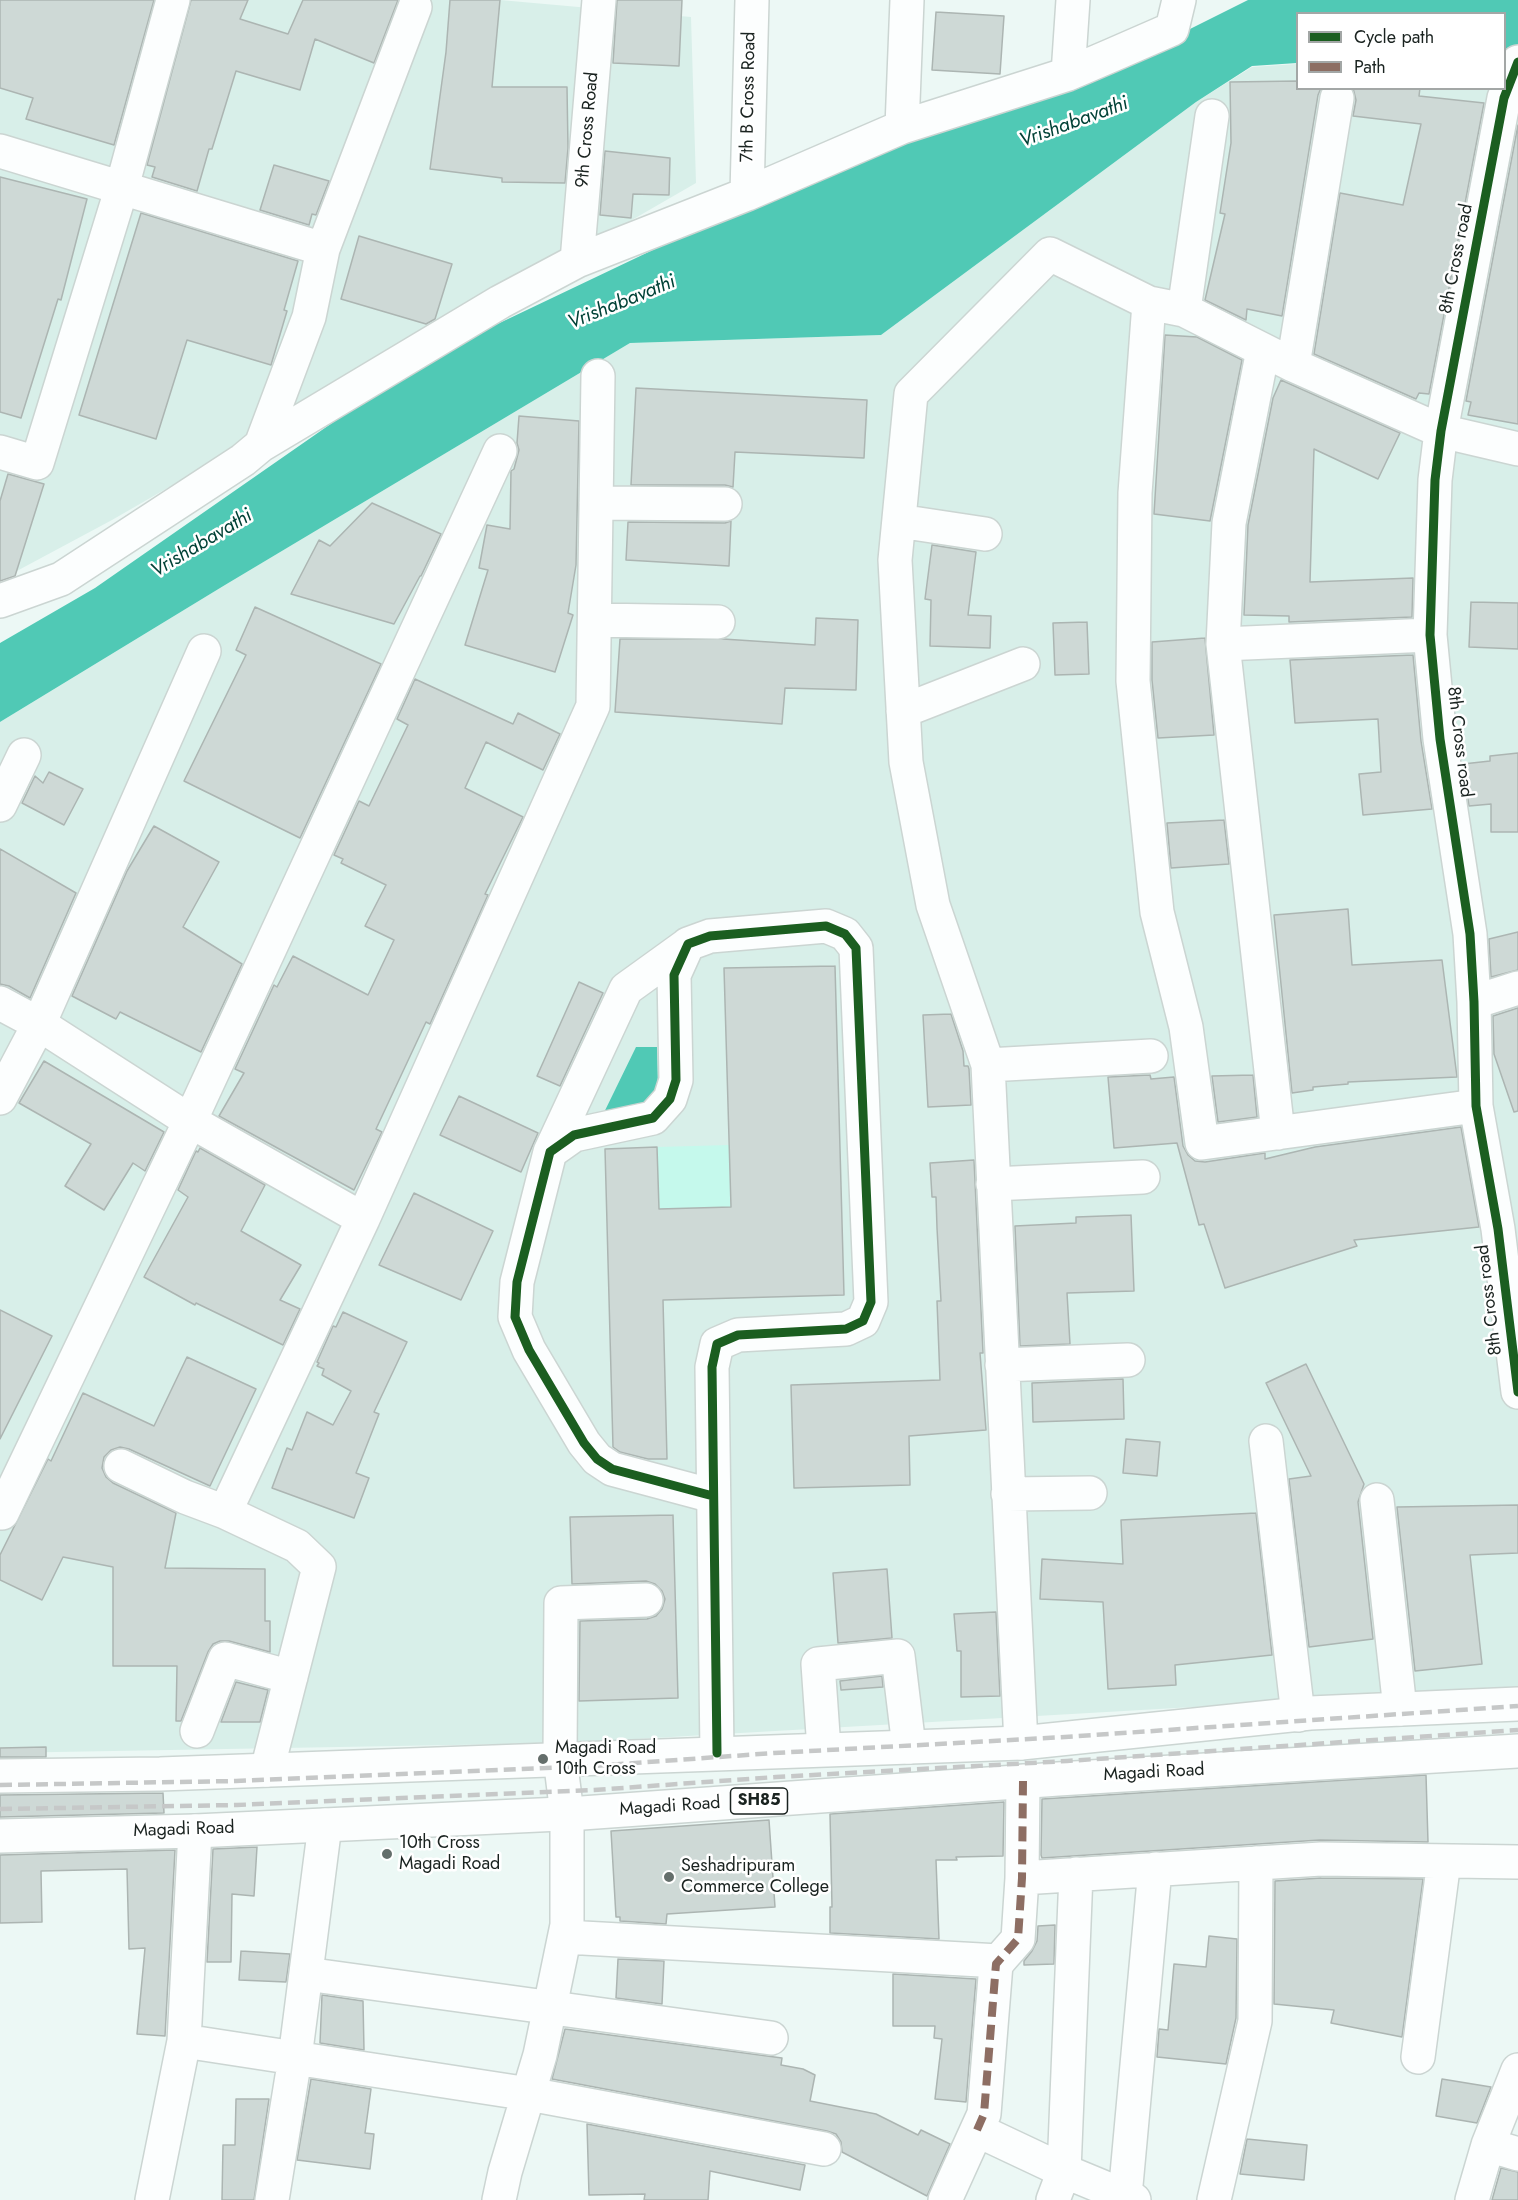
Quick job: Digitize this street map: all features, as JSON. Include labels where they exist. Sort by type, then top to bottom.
[{"type":"street","points":[[0,452],[37,463],[122,187],[173,0]]},
{"type":"street","name":"9th Cross Road","points":[[577,261],[599,0]]},
{"type":"street","name":"7th B Cross Road","points":[[747,194],[752,0]]},
{"type":"street","points":[[902,127],[907,0]]},
{"type":"street","points":[[1068,74],[1073,0]]},
{"type":"street","points":[[0,601],[61,579],[243,460],[261,445],[500,302],[577,261],[747,194],[902,127],[1068,74],[1172,29],[1179,0]]},
{"type":"street","points":[[261,445],[309,317],[322,249],[415,7]]},
{"type":"street","name":"8th Cross road","points":[[1518,62],[1504,98],[1441,431],[1435,480],[1430,635],[1440,739],[1470,933],[1476,1106],[1498,1229],[1518,1392]]},
{"type":"street","points":[[1293,364],[1337,98]]},
{"type":"street","points":[[1184,310],[1212,116]]},
{"type":"street","points":[[0,151],[322,249]]},
{"type":"street","points":[[1021,1743],[988,1065],[933,904],[906,762],[895,560],[911,394],[1050,254],[1142,300],[1184,310],[1263,350],[1441,431],[1518,449]]},
{"type":"street","points":[[1142,300],[1135,494],[1133,681],[1157,912],[1186,1027],[1202,1143],[1476,1106]]},
{"type":"street","points":[[1263,350],[1229,524],[1223,644],[1278,1133]]},
{"type":"street","points":[[225,1512],[363,1219],[593,706],[598,376]]},
{"type":"street","points":[[2,1513],[190,1121],[500,451]]},
{"type":"street","points":[[596,503],[725,504]]},
{"type":"street","points":[[899,521],[985,534]]},
{"type":"street","points":[[595,620],[718,622]]},
{"type":"street","points":[[1223,644],[1430,635]]},
{"type":"street","points":[[0,1098],[39,1024],[204,651]]},
{"type":"street","points":[[903,711],[1023,664]]},
{"type":"street","points":[[0,806],[24,755]]},
{"type":"street","points":[[713,1496],[612,1469],[597,1459],[584,1443],[529,1350],[515,1317],[517,1282],[550,1152],[626,989],[688,944],[710,936],[826,926],[845,934],[856,948],[871,1302],[863,1321],[846,1329],[738,1335],[717,1344],[712,1367],[717,1753]]},
{"type":"street","points":[[550,1152],[574,1135],[653,1118],[670,1100],[676,1080],[674,975],[688,944]]},
{"type":"street","points":[[1474,1002],[1518,988]]},
{"type":"street","points":[[0,1003],[39,1024],[190,1121],[363,1219]]},
{"type":"street","points":[[988,1065],[1151,1056]]},
{"type":"street","points":[[993,1184],[1143,1177]]},
{"type":"street","points":[[1002,1365],[1128,1360]]},
{"type":"street","points":[[1266,1441],[1298,1715]]},
{"type":"street","points":[[121,1466],[297,1546],[319,1568],[267,1770]]},
{"type":"street","points":[[1008,1494],[1090,1493]]},
{"type":"street","points":[[1377,1500],[1400,1709]]},
{"type":"street","points":[[499,2200],[505,2172],[540,2055],[567,1925],[567,1814],[560,1758],[561,1604],[646,1600]]},
{"type":"street","points":[[824,1749],[818,1664],[898,1656],[909,1746]]},
{"type":"street","points":[[197,1731],[225,1659],[291,1677]]},
{"type":"street","points":[[0,1776],[267,1770],[1021,1743],[1298,1715],[1518,1704]]},
{"type":"street","name":"Magadi Road","points":[[0,1836],[195,1831],[567,1814],[1023,1781],[1518,1751]]},
{"type":"street","points":[[945,2200],[984,2114],[996,1964],[1018,1939],[1022,1878],[1023,1781]]},
{"type":"street","points":[[272,2200],[295,2058],[325,1825]]},
{"type":"street","points":[[152,2200],[184,2041],[195,1831]]},
{"type":"street","points":[[1022,1878],[1321,1859],[1518,1862]]},
{"type":"street","points":[[1418,2057],[1444,1861]]},
{"type":"street","points":[[1214,2200],[1255,2021],[1256,1863]]},
{"type":"street","points":[[977,2130],[1058,2185],[1129,2198],[1155,1869]]},
{"type":"street","points":[[1058,2185],[1076,1874]]},
{"type":"street","points":[[565,1937],[999,1961]]},
{"type":"street","points":[[306,1974],[771,2038]]},
{"type":"street","points":[[184,2041],[529,2094],[824,2150]]},
{"type":"street","points":[[1472,2200],[1503,2149],[1518,2070]]},
{"type":"shaded area","points":[[0,0],[500,0],[691,17],[696,183],[112,520],[0,580]]},
{"type":"shaded area","points":[[1296,64],[1296,90],[1506,90],[1506,85],[1518,65],[1518,1696],[1246,1704],[566,1743],[0,1753],[0,722],[630,343],[881,335],[1196,102],[1252,67]]},
{"type":"shaded area","points":[[729,1145],[731,1207],[659,1209],[657,1147]]},
{"type":"water","name":"Vrishabavathi","points":[[1248,0],[1518,0],[1518,65],[1506,65],[1506,12],[1296,12],[1296,63],[1252,66],[1196,102],[881,335],[630,343],[0,722],[0,643],[95,588],[424,359],[827,167],[1106,71]]},
{"type":"water","points":[[636,1047],[657,1047],[659,1134],[594,1133]]},
{"type":"building","points":[[0,0],[154,0],[114,145],[26,119],[33,98],[0,88]]},
{"type":"building","points":[[191,0],[248,0],[240,19],[288,34],[303,0],[398,0],[374,63],[315,39],[300,90],[236,71],[197,191],[152,177],[155,167],[147,165]]},
{"type":"building","points":[[450,0],[500,0],[492,87],[567,87],[568,148],[565,183],[502,182],[502,178],[430,169],[446,52]]},
{"type":"building","points":[[617,0],[682,0],[679,66],[613,63]]},
{"type":"building","points":[[936,12],[1004,16],[1000,74],[932,70]]},
{"type":"building","points":[[1296,81],[1296,90],[1320,90],[1282,316],[1247,309],[1246,320],[1205,300],[1225,214],[1220,213],[1231,143],[1230,82]]},
{"type":"building","points":[[1354,90],[1420,90],[1419,96],[1484,103],[1429,394],[1419,393],[1416,399],[1314,354],[1340,193],[1403,205],[1421,124],[1353,116],[1356,100]]},
{"type":"building","points":[[1518,125],[1518,424],[1468,415],[1471,402],[1466,401]]},
{"type":"building","points":[[605,151],[670,158],[669,195],[633,194],[631,218],[600,215]]},
{"type":"building","points":[[274,165],[329,181],[316,215],[312,214],[309,225],[260,210]]},
{"type":"building","points":[[0,177],[87,199],[61,300],[58,299],[21,418],[0,412]]},
{"type":"building","points":[[141,213],[298,261],[284,310],[287,311],[271,365],[187,340],[156,439],[79,415]]},
{"type":"building","points":[[359,236],[452,264],[435,319],[426,324],[341,299]]},
{"type":"building","points":[[1165,335],[1197,337],[1242,360],[1210,521],[1154,514]]},
{"type":"building","points":[[1281,380],[1400,433],[1378,479],[1314,449],[1310,582],[1413,578],[1412,617],[1289,622],[1289,616],[1244,615],[1248,525],[1273,398]]},
{"type":"building","points":[[636,388],[867,400],[864,458],[735,452],[733,487],[725,485],[631,485]]},
{"type":"building","points":[[519,416],[579,421],[576,565],[568,613],[573,615],[555,672],[465,645],[488,570],[479,568],[487,525],[510,529],[511,471],[514,469],[519,450],[517,443]]},
{"type":"building","points":[[8,474],[44,484],[15,576],[0,581],[0,501]]},
{"type":"building","points":[[372,503],[441,534],[394,624],[291,594],[319,540],[330,546]]},
{"type":"building","points":[[731,521],[729,566],[626,560],[628,522],[725,523]]},
{"type":"building","points":[[932,545],[976,552],[968,615],[991,616],[990,648],[930,646],[931,600],[925,599]]},
{"type":"building","points":[[1471,602],[1518,603],[1518,649],[1469,647]]},
{"type":"building","points":[[255,607],[381,664],[300,838],[184,781],[246,655],[236,650]]},
{"type":"building","points":[[816,618],[858,620],[856,690],[785,688],[782,724],[615,712],[620,639],[723,639],[815,645]]},
{"type":"building","points":[[1087,622],[1089,674],[1055,675],[1053,623]]},
{"type":"building","points":[[1205,638],[1214,735],[1158,738],[1152,680],[1152,642]]},
{"type":"building","points":[[1413,655],[1421,741],[1432,809],[1363,815],[1359,774],[1381,772],[1378,719],[1295,723],[1290,660]]},
{"type":"building","points":[[415,679],[513,724],[518,713],[560,734],[543,770],[486,742],[465,788],[523,817],[485,894],[488,895],[430,1024],[426,1022],[376,1129],[382,1132],[354,1190],[219,1116],[244,1073],[235,1069],[274,985],[277,987],[293,956],[368,995],[394,940],[365,926],[386,885],[341,863],[343,859],[334,855],[359,801],[369,806],[408,725],[397,719]]},
{"type":"building","points":[[1518,753],[1518,832],[1491,832],[1491,804],[1469,806],[1463,764],[1490,761],[1490,756]]},
{"type":"building","points":[[49,772],[83,789],[64,825],[22,803],[35,776],[43,783]]},
{"type":"building","points":[[1224,820],[1229,864],[1171,868],[1167,823]]},
{"type":"building","points":[[154,826],[219,862],[183,927],[242,964],[201,1052],[120,1012],[116,1019],[72,996],[127,871]]},
{"type":"building","points":[[0,849],[76,893],[30,998],[9,986],[0,984]]},
{"type":"building","points":[[1348,909],[1352,965],[1442,960],[1457,1077],[1348,1082],[1348,1084],[1313,1087],[1313,1090],[1292,1093],[1274,915]]},
{"type":"building","points":[[1518,932],[1518,970],[1491,977],[1489,939]]},
{"type":"building","points":[[835,966],[844,1295],[663,1300],[667,1459],[648,1459],[620,1452],[613,1447],[605,1149],[657,1147],[659,1209],[731,1207],[724,968]]},
{"type":"building","points":[[579,982],[603,993],[560,1086],[537,1076]]},
{"type":"building","points":[[1518,1008],[1518,1111],[1514,1112],[1494,1054],[1493,1016]]},
{"type":"building","points":[[951,1014],[963,1051],[964,1066],[968,1066],[969,1069],[971,1105],[928,1107],[923,1015]]},
{"type":"building","points":[[44,1061],[164,1132],[145,1171],[133,1163],[104,1210],[65,1186],[91,1144],[19,1103]]},
{"type":"building","points":[[1150,1075],[1151,1079],[1174,1077],[1183,1146],[1195,1161],[1205,1162],[1265,1153],[1265,1159],[1315,1147],[1461,1127],[1479,1227],[1354,1240],[1357,1246],[1225,1288],[1204,1224],[1199,1225],[1177,1143],[1114,1148],[1108,1077]]},
{"type":"building","points":[[1253,1075],[1257,1117],[1218,1122],[1212,1076]]},
{"type":"building","points":[[459,1096],[538,1133],[521,1172],[440,1135]]},
{"type":"building","points":[[200,1148],[265,1185],[241,1231],[301,1265],[280,1300],[300,1309],[283,1345],[196,1303],[195,1305],[144,1277],[188,1197],[178,1190],[196,1151],[198,1152]]},
{"type":"building","points":[[974,1160],[983,1353],[980,1353],[986,1430],[909,1436],[910,1485],[794,1488],[791,1385],[940,1380],[937,1301],[941,1301],[936,1197],[932,1197],[930,1163]]},
{"type":"building","points":[[414,1193],[493,1231],[461,1300],[379,1265]]},
{"type":"building","points":[[1131,1215],[1134,1291],[1067,1293],[1070,1344],[1020,1346],[1015,1226],[1076,1223],[1076,1217]]},
{"type":"building","points":[[0,1310],[52,1336],[0,1439]]},
{"type":"building","points":[[343,1312],[407,1342],[374,1412],[379,1414],[356,1473],[369,1478],[354,1518],[272,1488],[287,1448],[292,1450],[307,1412],[333,1425],[351,1391],[322,1375],[324,1369],[317,1366],[333,1326],[336,1327]]},
{"type":"building","points":[[187,1357],[256,1389],[210,1486],[120,1447],[111,1450],[104,1457],[102,1468],[106,1477],[113,1483],[176,1513],[165,1568],[265,1569],[265,1621],[270,1621],[270,1652],[229,1641],[213,1644],[181,1721],[176,1721],[177,1666],[113,1666],[113,1567],[63,1557],[42,1600],[0,1580],[0,1555],[48,1459],[51,1461],[83,1393],[154,1426]]},
{"type":"building","points":[[1306,1364],[1364,1484],[1358,1502],[1373,1639],[1309,1647],[1289,1479],[1311,1476],[1266,1383]]},
{"type":"building","points":[[1123,1379],[1124,1419],[1033,1422],[1032,1383]]},
{"type":"building","points":[[1126,1439],[1160,1442],[1157,1476],[1123,1473]]},
{"type":"building","points":[[1518,1505],[1518,1553],[1470,1555],[1482,1664],[1415,1671],[1397,1507]]},
{"type":"building","points":[[1256,1513],[1272,1655],[1175,1665],[1176,1685],[1108,1689],[1103,1602],[1040,1599],[1042,1559],[1123,1564],[1121,1520]]},
{"type":"building","points":[[673,1515],[678,1698],[579,1701],[580,1621],[647,1619],[656,1616],[662,1609],[665,1599],[662,1591],[655,1584],[646,1581],[572,1584],[570,1517]]},
{"type":"building","points":[[887,1569],[892,1638],[838,1643],[833,1573]]},
{"type":"building","points":[[996,1612],[1000,1696],[961,1697],[961,1651],[957,1651],[954,1614]]},
{"type":"building","points":[[882,1676],[883,1687],[841,1690],[840,1681]]},
{"type":"building","points":[[236,1682],[268,1690],[260,1722],[221,1722]]},
{"type":"building","points":[[46,1747],[46,1757],[0,1757],[0,1748]]},
{"type":"building","points":[[1426,1775],[1428,1842],[1320,1840],[1042,1858],[1041,1855],[1042,1799]]},
{"type":"building","points":[[163,1793],[164,1813],[0,1817],[0,1795]]},
{"type":"building","points":[[1004,1802],[1003,1856],[956,1857],[957,1860],[936,1860],[939,1939],[830,1933],[830,1907],[832,1907],[830,1814]]},
{"type":"building","points":[[769,1820],[775,1907],[667,1914],[666,1924],[620,1921],[620,1917],[616,1917],[611,1831]]},
{"type":"building","points":[[257,1847],[254,1896],[232,1894],[231,1962],[207,1962],[213,1849]]},
{"type":"building","points":[[175,1850],[165,2036],[137,2034],[145,1948],[129,1949],[127,1869],[41,1871],[42,1922],[0,1923],[0,1855]]},
{"type":"building","points":[[1321,1878],[1423,1879],[1402,2037],[1331,2023],[1334,2010],[1274,2004],[1275,1881]]},
{"type":"building","points":[[1055,1925],[1054,1964],[1024,1965],[1024,1961],[1037,1941],[1038,1926]]},
{"type":"building","points":[[1209,1936],[1237,1939],[1236,2018],[1226,2064],[1157,2057],[1159,2029],[1168,2030],[1174,1964],[1206,1967]]},
{"type":"building","points":[[241,1951],[290,1954],[286,1982],[239,1980]]},
{"type":"building","points":[[618,1959],[664,1961],[662,2004],[616,1998]]},
{"type":"building","points":[[893,1974],[976,1979],[966,2102],[935,2099],[942,2039],[934,2038],[935,2026],[893,2026]]},
{"type":"building","points":[[322,1995],[363,2001],[364,2050],[320,2043]]},
{"type":"building","points":[[565,2029],[782,2058],[781,2065],[803,2069],[815,2075],[810,2101],[876,2114],[918,2135],[921,2130],[950,2144],[927,2196],[842,2152],[841,2142],[836,2134],[827,2131],[552,2079]]},
{"type":"building","points":[[311,2079],[371,2089],[365,2133],[374,2134],[370,2169],[297,2160]]},
{"type":"building","points":[[1442,2079],[1491,2087],[1477,2123],[1436,2116]]},
{"type":"building","points":[[236,2099],[269,2099],[254,2200],[222,2200],[223,2145],[235,2145]]},
{"type":"building","points":[[587,2124],[805,2165],[800,2190],[710,2171],[708,2200],[644,2200],[645,2194],[589,2195]]},
{"type":"building","points":[[1247,2139],[1307,2145],[1304,2180],[1240,2174]]},
{"type":"building","points":[[1501,2168],[1518,2172],[1518,2200],[1492,2200]]},
{"type":"railway","points":[[0,1785],[236,1781],[593,1766],[1518,1706]]},
{"type":"railway","points":[[0,1809],[237,1805],[594,1790],[1518,1730]]},
{"type":"marked path","points":[[977,2130],[984,2114],[996,1964],[1018,1939],[1022,1878],[1023,1781]]},
{"type":"cycle path","points":[[1518,62],[1504,98],[1441,431],[1435,480],[1430,635],[1440,739],[1470,934],[1476,1106],[1498,1229],[1518,1392]]},
{"type":"cycle path","points":[[713,1496],[612,1469],[597,1459],[584,1443],[529,1350],[515,1317],[517,1282],[550,1152],[574,1135],[653,1118],[670,1099],[676,1080],[674,975],[688,944],[710,936],[826,926],[845,934],[856,948],[871,1302],[863,1321],[846,1329],[738,1335],[717,1344],[712,1367],[717,1753]]},
{"type":"place","name":"Magadi Road 10th Cross","points":[[543,1759]]},
{"type":"place","name":"10th Cross Magadi Road","points":[[387,1854]]},
{"type":"place","name":"Seshadripuram Commerce College","points":[[669,1877]]}]
